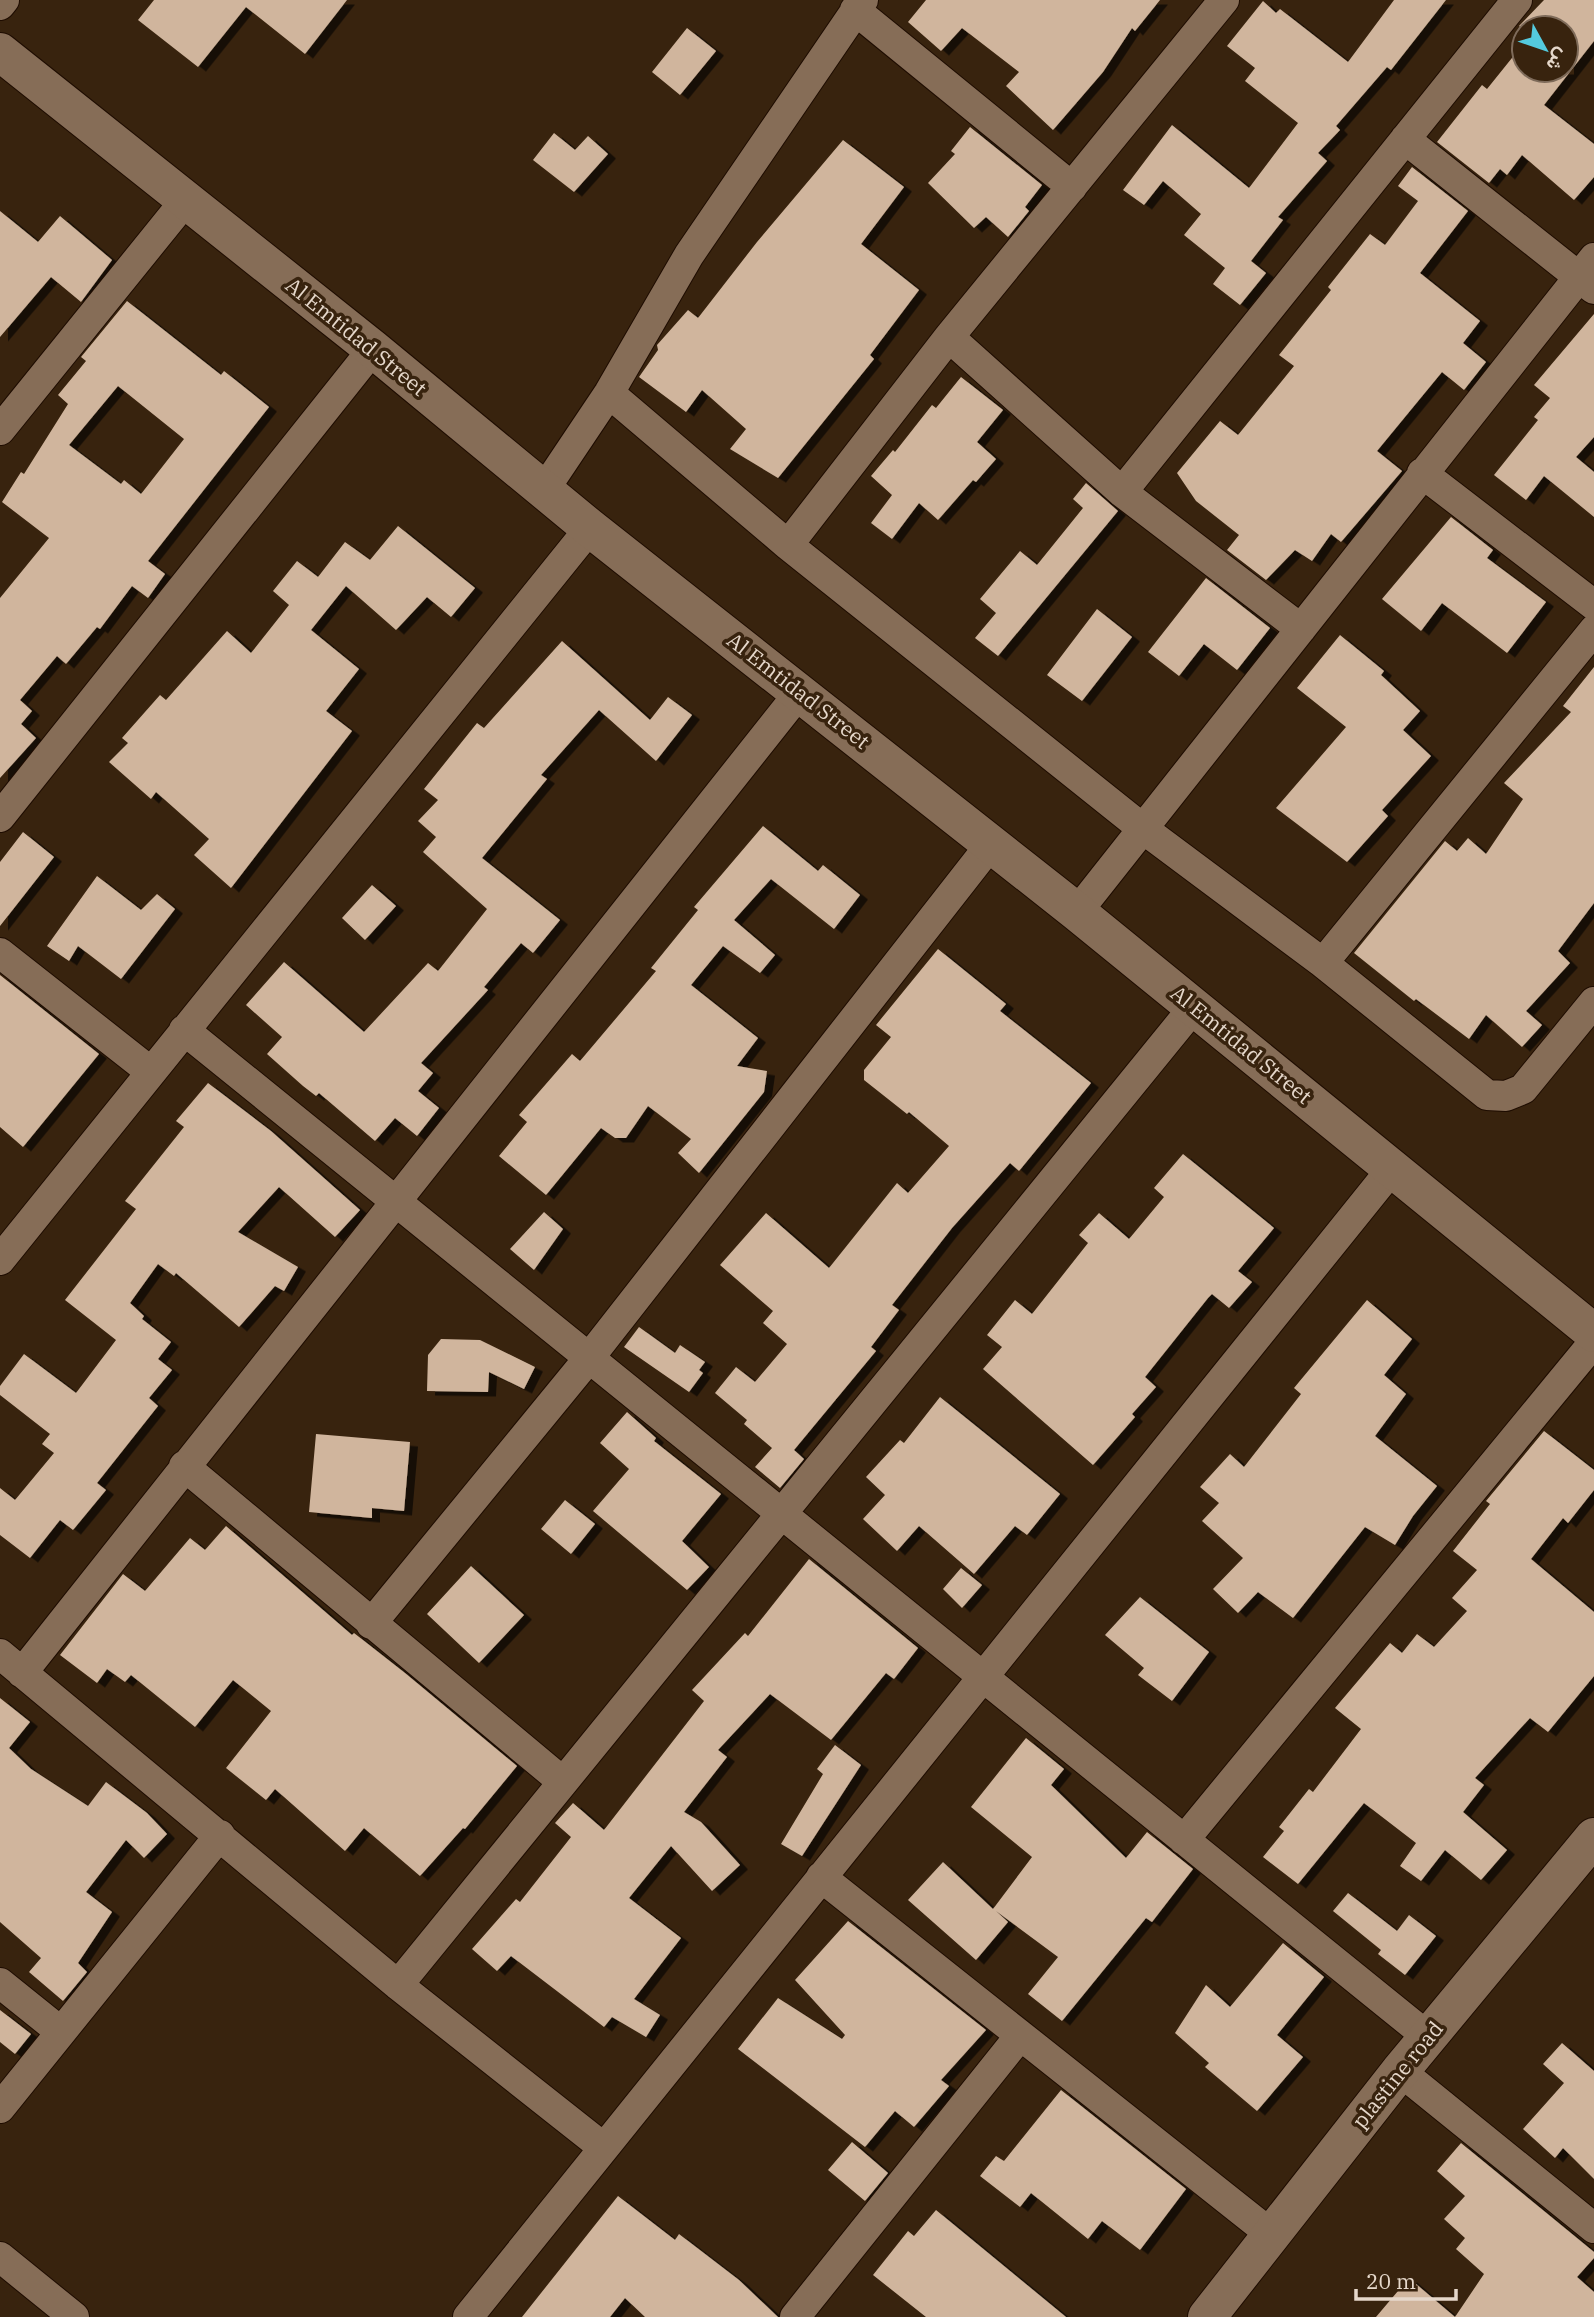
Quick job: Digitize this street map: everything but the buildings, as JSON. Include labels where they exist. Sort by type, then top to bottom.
[{"type":"street","points":[[0,5],[4,0]]},
{"type":"street","points":[[788,545],[949,337],[1224,0]]},
{"type":"street","points":[[1122,492],[1517,0]]},
{"type":"street","points":[[544,490],[609,393],[689,255],[859,5],[1072,187]]},
{"type":"street","name":"Al Emtidad Street","points":[[0,52],[373,349],[590,528],[1076,912],[1594,1332]]},
{"type":"street","points":[[1076,912],[1422,472],[1589,275],[1405,139]]},
{"type":"street","points":[[0,430],[185,201]]},
{"type":"street","points":[[949,337],[1122,492],[1301,629]]},
{"type":"street","points":[[0,817],[373,349]]},
{"type":"street","points":[[609,393],[788,545],[1142,828],[1323,963],[1487,1095],[1506,1096],[1523,1089],[1594,1002]]},
{"type":"street","points":[[1422,472],[1594,605]]},
{"type":"street","points":[[0,1260],[590,528]]},
{"type":"street","points":[[1323,963],[1594,630]]},
{"type":"street","points":[[604,2148],[398,1985],[11,1664],[184,1466],[800,692]]},
{"type":"street","points":[[371,1624],[589,1358],[991,844]]},
{"type":"street","points":[[0,953],[151,1072]]},
{"type":"street","points":[[398,1985],[1194,1007]]},
{"type":"street","points":[[184,1030],[1427,2037]]},
{"type":"street","points":[[468,2317],[1391,1170]]},
{"type":"street","points":[[1184,1840],[1594,1342]]},
{"type":"street","points":[[184,1466],[563,1782]]},
{"type":"street","points":[[0,2108],[220,1835]]},
{"type":"street","name":"plastine road","points":[[1207,2317],[1427,2037],[1594,1837]]},
{"type":"street","points":[[821,1877],[1019,2037],[1272,2235]]},
{"type":"street","points":[[0,1983],[61,2032]]},
{"type":"street","points":[[795,2317],[1019,2037]]},
{"type":"street","points":[[1400,2071],[1594,2228]]},
{"type":"street","points":[[0,2258],[74,2317]]}]
